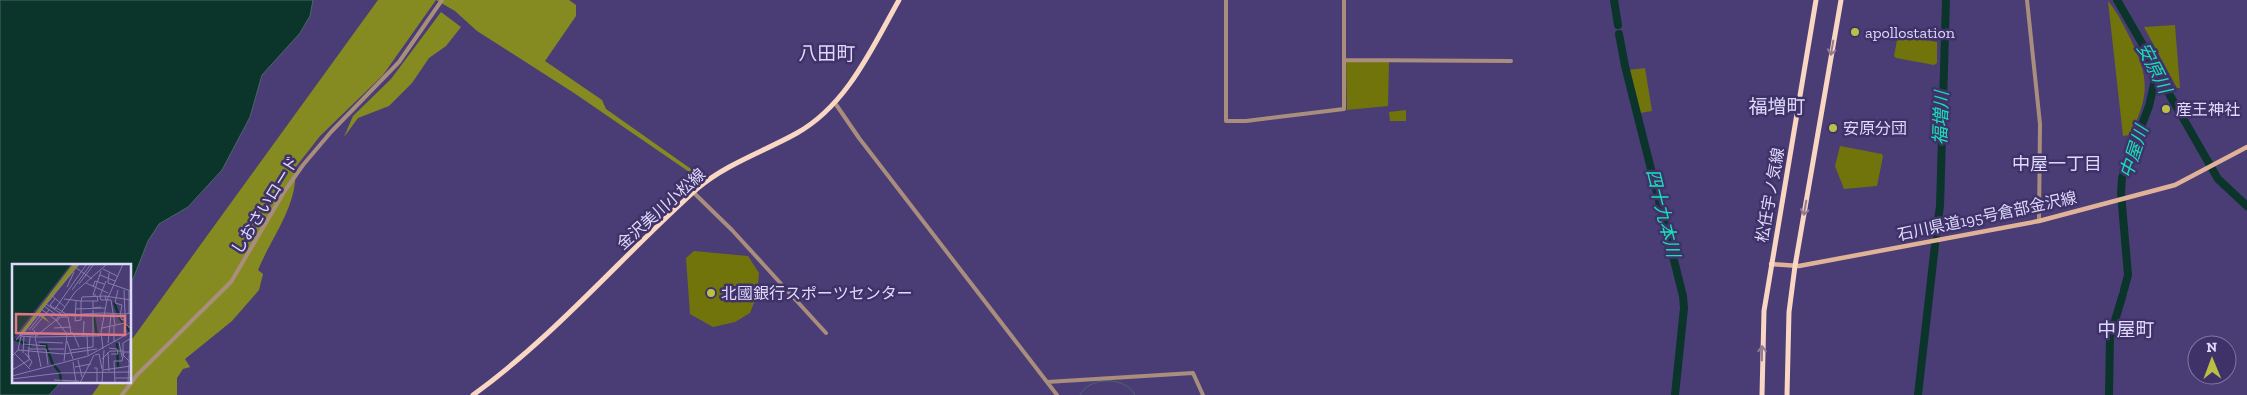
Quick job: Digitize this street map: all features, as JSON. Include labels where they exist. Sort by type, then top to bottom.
[{"type":"main road","name":"金沢美川小松線","points":[[473,395],[581,304],[694,193],[722,172],[798,132],[826,113],[852,79],[898,0]]},
{"type":"main road","name":"松任宇ノ気線","points":[[1762,395],[1762,336],[1771,264],[1816,0]]},
{"type":"main road","points":[[1786,395],[1789,312],[1795,266],[1841,0]]},
{"type":"main road","name":"石川県道195号倉部金沢線","points":[[1771,264],[1795,266],[2039,221],[2174,185],[2247,147]]},
{"type":"street","name":"しおさいロード","points":[[122,395],[137,375],[231,282],[284,192],[303,165],[331,132],[399,62],[442,0]]},
{"type":"street","points":[[1226,0],[1226,121],[1246,121],[1344,110],[1344,0]]},
{"type":"street","points":[[2027,0],[2040,124],[2039,221]]},
{"type":"street","points":[[1344,60],[1511,60]]},
{"type":"street","points":[[835,103],[859,138],[1057,395]]},
{"type":"street","points":[[694,193],[738,236],[826,333]]},
{"type":"street","points":[[1047,382],[1194,373],[1203,395]]},
{"type":"shaded area","points":[[0,0],[313,0],[310,16],[300,33],[262,75],[250,117],[222,170],[188,207],[159,224],[148,241],[131,281],[131,264],[12,264],[12,382],[61,382],[49,395],[0,395]]},
{"type":"shaded area","points":[[378,0],[436,0],[383,75],[320,136],[295,168],[293,195],[283,220],[258,270],[263,274],[259,290],[232,321],[185,359],[190,367],[183,369],[177,378],[177,395],[92,395],[101,382],[131,382],[131,341]]},
{"type":"shaded area","points":[[436,0],[569,0],[576,5],[576,16],[545,61],[602,100],[606,109],[701,176],[698,178],[574,93],[477,31],[455,11]]},
{"type":"shaded area","points":[[2108,1],[2118,15],[2131,40],[2142,66],[2144,77],[2145,88],[2141,109],[2130,135],[2123,136]]},
{"type":"shaded area","points":[[441,12],[461,27],[446,46],[429,58],[412,83],[389,106],[358,118],[344,137],[353,116],[391,79]]},
{"type":"shaded area","points":[[2175,25],[2180,88],[2177,88],[2144,27]]},
{"type":"shaded area","points":[[1898,35],[1937,42],[1937,63],[1934,65],[1896,58],[1894,56]]},
{"type":"shaded area","points":[[1346,61],[1389,62],[1388,106],[1347,110]]},
{"type":"shaded area","points":[[1645,68],[1652,111],[1640,113],[1628,70]]},
{"type":"shaded area","points":[[1406,110],[1406,121],[1390,121],[1389,112]]},
{"type":"shaded area","points":[[1840,146],[1882,154],[1877,186],[1844,189],[1835,166]]},
{"type":"shaded area","points":[[694,251],[748,256],[759,273],[757,295],[750,313],[735,322],[713,327],[690,314],[686,258]]},
{"type":"waterway","name":"四十九本川","points":[[1614,0],[1618,25]]},
{"type":"waterway","name":"福増川","points":[[1936,235],[1940,206],[1946,0]]},
{"type":"waterway","name":"安原川","points":[[2117,0],[2143,45],[2156,76],[2168,92],[2218,179],[2247,206]]},
{"type":"waterway","name":"四十九本川","points":[[1619,34],[1625,66],[1683,296],[1684,308],[1675,395]]},
{"type":"waterway","name":"中屋川","points":[[2124,290],[2128,275],[2121,193],[2122,178],[2149,106],[2156,76]]},
{"type":"waterway","name":"福増川","points":[[1918,395],[1935,245]]},
{"type":"waterway","name":"中屋川","points":[[2109,395],[2110,337],[2123,294]]},
{"type":"waterway","points":[[1080,395],[1091,384],[1108,381],[1124,384],[1135,395]]},
{"type":"place","name":"apollostation","points":[[1855,32]]},
{"type":"place","name":"産王神社","points":[[2166,109]]},
{"type":"place","name":"安原分団","points":[[1833,128]]},
{"type":"place","name":"北國銀行スポーツセンター","points":[[711,293]]},
{"type":"district","name":"八田町","points":[[827,53]]},
{"type":"district","name":"福増町","points":[[1777,106]]},
{"type":"district","name":"中屋一丁目","points":[[2057,164]]},
{"type":"district","name":"中屋町","points":[[2126,329]]}]
